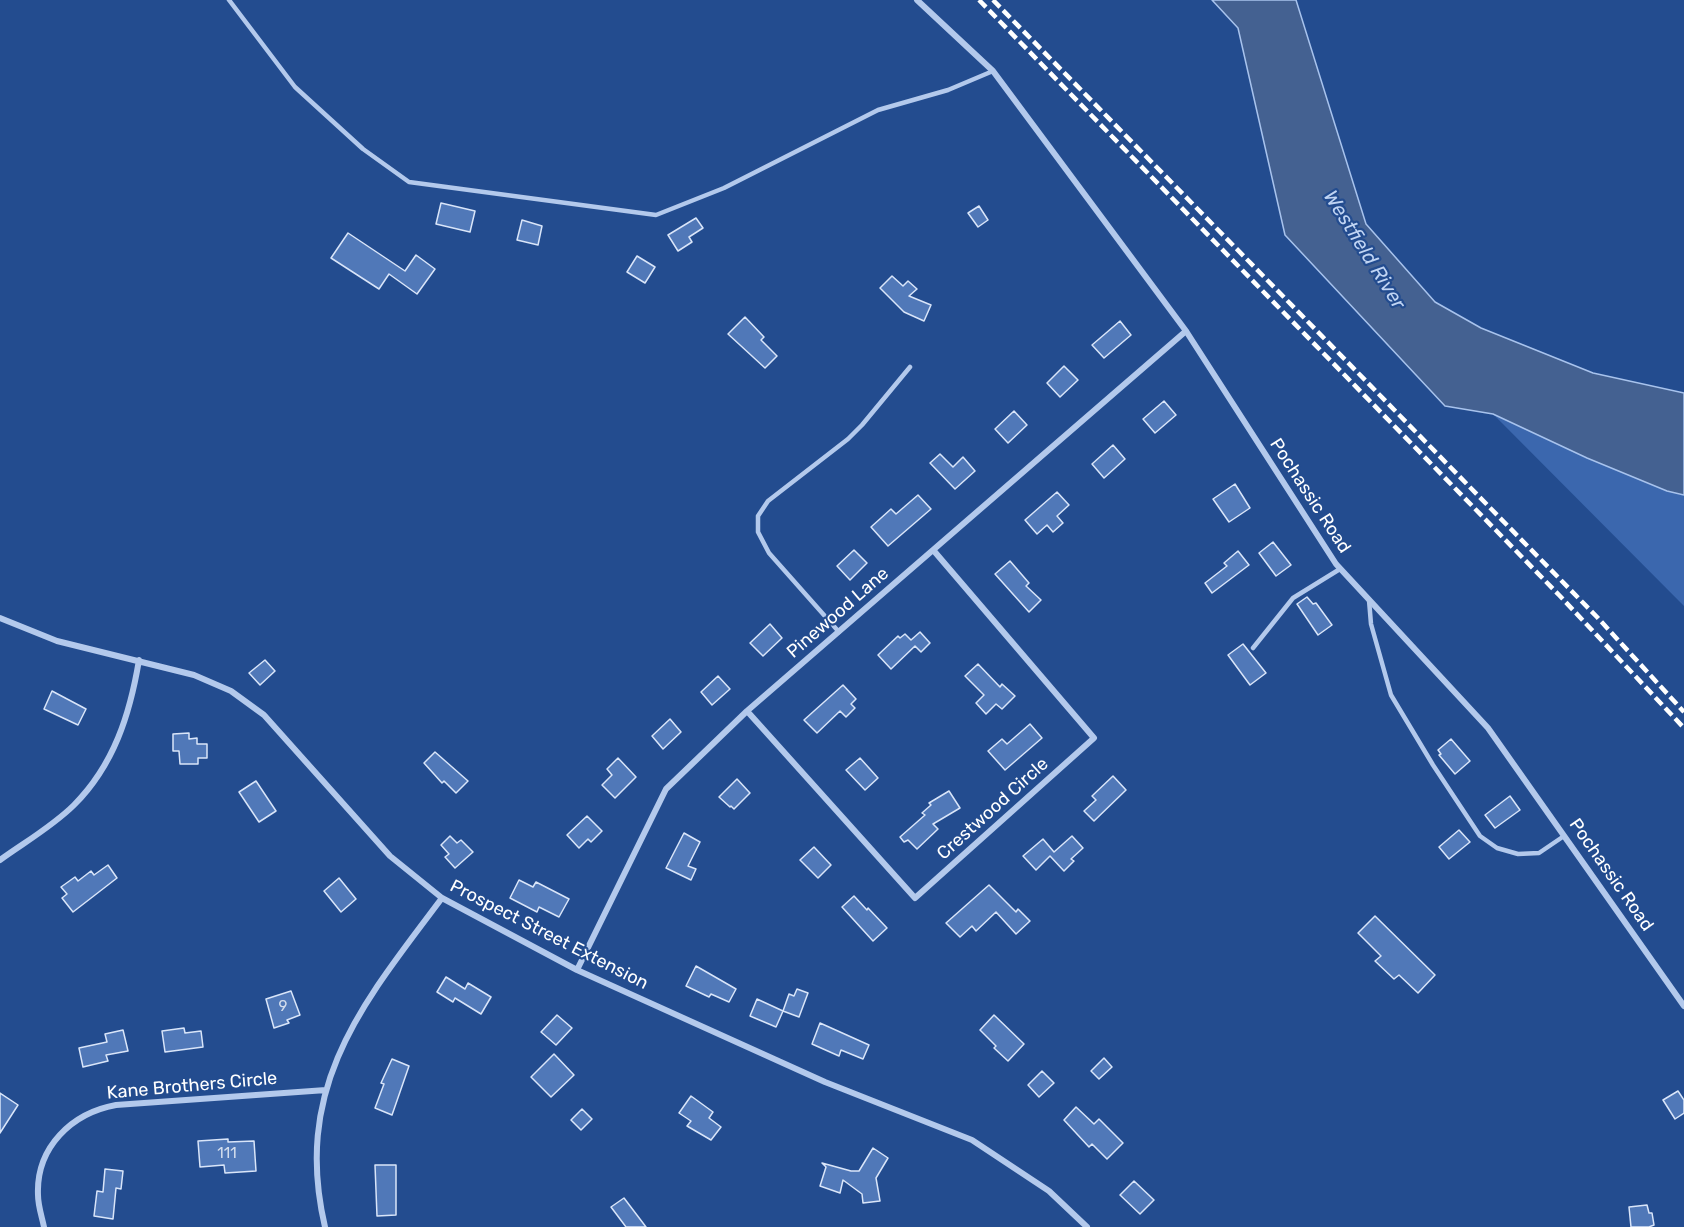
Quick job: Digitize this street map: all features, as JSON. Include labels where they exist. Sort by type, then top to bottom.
[{"type":"street","name":"Pochassic Road","points":[[917,0],[993,71],[1186,331],[1340,569],[1488,728],[1684,1005]]},
{"type":"street","name":"Pinewood Lane","points":[[577,970],[666,789],[747,711],[1186,331]]},
{"type":"street","name":"Crestwood Circle","points":[[747,711],[915,898],[1094,738],[933,551]]},
{"type":"street","name":"Prospect Street Extension","points":[[0,618],[57,641],[139,660],[211,681],[249,702],[264,715],[390,856],[442,898],[577,970],[825,1082],[972,1140],[1049,1191],[1087,1227]]},
{"type":"street","points":[[0,860],[73,806],[101,772],[122,732],[132,700],[139,660]]},
{"type":"street","points":[[325,1227],[318,1191],[320,1115],[333,1065],[357,1016],[387,970],[442,898]]},
{"type":"street","name":"Kane Brothers Circle","points":[[44,1227],[38,1195],[41,1166],[46,1153],[64,1129],[88,1113],[116,1105],[326,1090]]},
{"type":"lane","points":[[229,0],[295,87],[363,149],[409,182],[656,215],[724,188],[878,110],[948,90],[993,71]]},
{"type":"lane","points":[[839,632],[769,553],[758,532],[758,516],[768,501],[862,425],[910,367]]},
{"type":"lane","points":[[1252,648],[1284,612],[1286,604],[1301,592],[1340,569]]},
{"type":"lane","points":[[1369,600],[1371,624],[1391,695],[1480,837],[1497,848],[1518,854],[1539,853],[1564,836]]},
{"type":"shaded area","points":[[1493,414],[1587,458],[1667,491],[1684,495],[1684,606]]},
{"type":"water","name":"Westfield River","points":[[1212,0],[1296,0],[1366,224],[1435,302],[1481,328],[1593,373],[1684,393],[1684,495],[1667,491],[1587,458],[1493,414],[1445,406],[1285,235],[1238,28]]},
{"type":"building","points":[[441,203],[475,211],[470,232],[436,224]]},
{"type":"building","points":[[979,206],[988,220],[978,227],[968,213]]},
{"type":"building","points":[[696,218],[703,228],[689,237],[692,242],[678,251],[668,235]]},
{"type":"building","points":[[522,220],[542,226],[538,245],[517,240]]},
{"type":"building","points":[[348,233],[405,271],[416,255],[435,269],[417,294],[389,274],[379,289],[331,258]]},
{"type":"building","points":[[637,256],[655,267],[645,283],[627,272]]},
{"type":"building","points":[[892,276],[903,286],[908,281],[917,289],[909,296],[931,305],[924,321],[904,312],[880,288]]},
{"type":"building","points":[[745,317],[764,337],[761,340],[777,356],[765,368],[728,334]]},
{"type":"building","points":[[1120,321],[1131,335],[1104,358],[1092,345]]},
{"type":"building","points":[[1064,366],[1078,380],[1060,397],[1047,383]]},
{"type":"building","points":[[1164,401],[1176,415],[1155,433],[1143,419]]},
{"type":"building","points":[[1014,411],[1027,425],[1008,443],[995,429]]},
{"type":"building","points":[[1113,445],[1125,459],[1104,478],[1092,464]]},
{"type":"building","points":[[940,454],[953,467],[963,457],[975,471],[955,489],[930,463]]},
{"type":"building","points":[[1235,484],[1250,508],[1229,522],[1213,499]]},
{"type":"building","points":[[1057,492],[1069,505],[1057,516],[1063,523],[1053,532],[1047,525],[1037,534],[1025,520]]},
{"type":"building","points":[[918,495],[931,509],[888,546],[871,527],[891,509],[896,514]]},
{"type":"building","points":[[1273,542],[1291,565],[1276,576],[1259,553]]},
{"type":"building","points":[[854,550],[867,563],[850,580],[837,566]]},
{"type":"building","points":[[1238,551],[1249,565],[1212,593],[1205,583],[1227,566],[1224,563]]},
{"type":"building","points":[[1010,561],[1029,583],[1026,586],[1041,600],[1029,612],[995,574]]},
{"type":"building","points":[[1307,597],[1313,604],[1316,603],[1332,625],[1318,635],[1297,604]]},
{"type":"building","points":[[770,624],[782,638],[763,656],[750,643]]},
{"type":"building","points":[[920,632],[930,643],[921,652],[915,646],[891,669],[878,655],[898,636],[900,638],[905,634],[911,640]]},
{"type":"building","points":[[1243,644],[1266,673],[1250,685],[1228,655]]},
{"type":"building","points":[[265,660],[275,671],[260,685],[249,673]]},
{"type":"building","points":[[978,664],[1000,687],[1002,684],[1015,696],[1002,709],[996,704],[986,714],[976,703],[984,695],[965,676]]},
{"type":"building","points":[[718,676],[730,689],[712,705],[701,692]]},
{"type":"building","points":[[843,685],[856,699],[851,704],[855,708],[846,717],[840,711],[817,733],[804,720]]},
{"type":"building","points":[[52,691],[86,709],[78,725],[44,709]]},
{"type":"building","points":[[670,719],[681,732],[663,749],[652,736]]},
{"type":"building","points":[[1030,724],[1042,738],[1005,770],[988,751],[1002,739],[1007,744]]},
{"type":"building","points":[[189,733],[189,739],[197,738],[197,744],[207,744],[207,758],[198,758],[198,764],[180,764],[179,751],[173,751],[173,734]]},
{"type":"building","points":[[1451,739],[1470,761],[1455,774],[1439,755],[1441,754],[1438,750]]},
{"type":"building","points":[[435,752],[468,781],[456,793],[444,781],[442,783],[424,763]]},
{"type":"building","points":[[618,758],[636,777],[615,798],[602,785],[612,775],[607,769]]},
{"type":"building","points":[[860,758],[878,778],[865,790],[846,770]]},
{"type":"building","points":[[1113,776],[1126,790],[1094,821],[1084,811],[1096,800],[1092,796]]},
{"type":"building","points":[[737,779],[750,793],[734,809],[719,797]]},
{"type":"building","points":[[256,781],[276,811],[259,822],[239,792]]},
{"type":"building","points":[[949,791],[960,808],[933,824],[938,829],[917,849],[908,840],[904,842],[900,837],[925,815],[922,813],[931,805],[929,803]]},
{"type":"building","points":[[1510,796],[1520,810],[1495,828],[1485,815]]},
{"type":"building","points":[[587,816],[602,831],[591,842],[588,839],[579,848],[567,835]]},
{"type":"building","points":[[1459,830],[1470,842],[1449,859],[1439,847]]},
{"type":"building","points":[[684,833],[700,842],[688,866],[696,869],[691,880],[666,868]]},
{"type":"building","points":[[450,836],[457,843],[461,840],[473,852],[455,868],[445,857],[449,854],[441,845]]},
{"type":"building","points":[[1072,836],[1083,848],[1071,859],[1074,861],[1064,871],[1050,856],[1036,870],[1023,856],[1043,839],[1054,852]]},
{"type":"building","points":[[814,847],[831,865],[818,878],[800,860]]},
{"type":"building","points":[[108,865],[117,878],[73,912],[62,898],[67,894],[61,887],[75,877],[78,881],[91,871],[94,875]]},
{"type":"building","points":[[339,878],[356,899],[341,912],[324,891]]},
{"type":"building","points":[[519,880],[533,887],[536,882],[569,899],[559,917],[539,907],[537,912],[510,898]]},
{"type":"building","points":[[989,885],[1016,912],[1018,909],[1030,921],[1016,934],[996,912],[976,931],[972,926],[960,937],[946,923]]},
{"type":"building","points":[[854,896],[887,928],[873,941],[842,907]]},
{"type":"building","points":[[1375,916],[1435,975],[1418,993],[1399,975],[1394,979],[1375,961],[1381,956],[1358,933]]},
{"type":"building","points":[[696,966],[736,989],[729,1002],[711,994],[709,997],[686,986]]},
{"type":"building","points":[[446,977],[465,989],[468,983],[491,997],[481,1014],[455,998],[453,1002],[437,992]]},
{"type":"building","points":[[797,989],[808,993],[799,1017],[783,1011],[789,994],[794,996]]},
{"type":"building","points":[[291,991],[300,1015],[287,1020],[289,1023],[274,1028],[266,999]]},
{"type":"building","points":[[757,999],[783,1011],[776,1027],[750,1016]]},
{"type":"building","points":[[557,1015],[572,1028],[556,1045],[541,1032]]},
{"type":"building","points":[[994,1015],[1024,1044],[1008,1061],[980,1030]]},
{"type":"building","points":[[820,1023],[869,1045],[863,1059],[841,1050],[839,1056],[812,1044]]},
{"type":"building","points":[[184,1028],[185,1033],[201,1031],[203,1047],[165,1052],[162,1031]]},
{"type":"building","points":[[123,1030],[128,1051],[106,1055],[108,1061],[83,1067],[79,1048],[107,1042],[105,1034]]},
{"type":"building","points":[[554,1054],[574,1075],[551,1097],[531,1077]]},
{"type":"building","points":[[1104,1058],[1112,1067],[1099,1079],[1091,1071]]},
{"type":"building","points":[[392,1059],[409,1066],[392,1115],[375,1108],[384,1084],[381,1083]]},
{"type":"building","points":[[1042,1071],[1054,1083],[1039,1097],[1028,1085]]},
{"type":"building","points":[[1678,1091],[1684,1100],[1684,1113],[1675,1119],[1663,1100]]},
{"type":"building","points":[[0,1093],[18,1105],[0,1133]]},
{"type":"building","points":[[691,1096],[713,1112],[709,1118],[721,1127],[711,1140],[687,1126],[691,1121],[679,1113]]},
{"type":"building","points":[[1076,1107],[1094,1124],[1099,1119],[1123,1143],[1107,1159],[1092,1144],[1089,1147],[1064,1120]]},
{"type":"building","points":[[582,1109],[592,1119],[581,1130],[571,1120]]},
{"type":"building","points":[[228,1139],[228,1142],[254,1141],[256,1171],[225,1173],[224,1165],[200,1167],[198,1141]]},
{"type":"building","points":[[873,1148],[888,1158],[876,1178],[880,1201],[863,1203],[862,1194],[843,1180],[840,1193],[820,1186],[826,1167],[822,1163],[859,1171]]},
{"type":"building","points":[[375,1165],[396,1165],[396,1215],[377,1216]]},
{"type":"building","points":[[105,1169],[123,1171],[121,1189],[116,1188],[113,1219],[94,1216],[97,1191],[103,1192]]},
{"type":"building","points":[[1134,1181],[1154,1200],[1140,1214],[1120,1195]]},
{"type":"building","points":[[624,1198],[646,1227],[626,1227],[611,1207]]},
{"type":"building","points":[[1647,1205],[1649,1213],[1652,1213],[1654,1225],[1631,1227],[1629,1207]]},
{"type":"railway","points":[[979,0],[1559,595],[1684,728]]},
{"type":"railway","points":[[993,0],[1597,617],[1684,712]]}]
